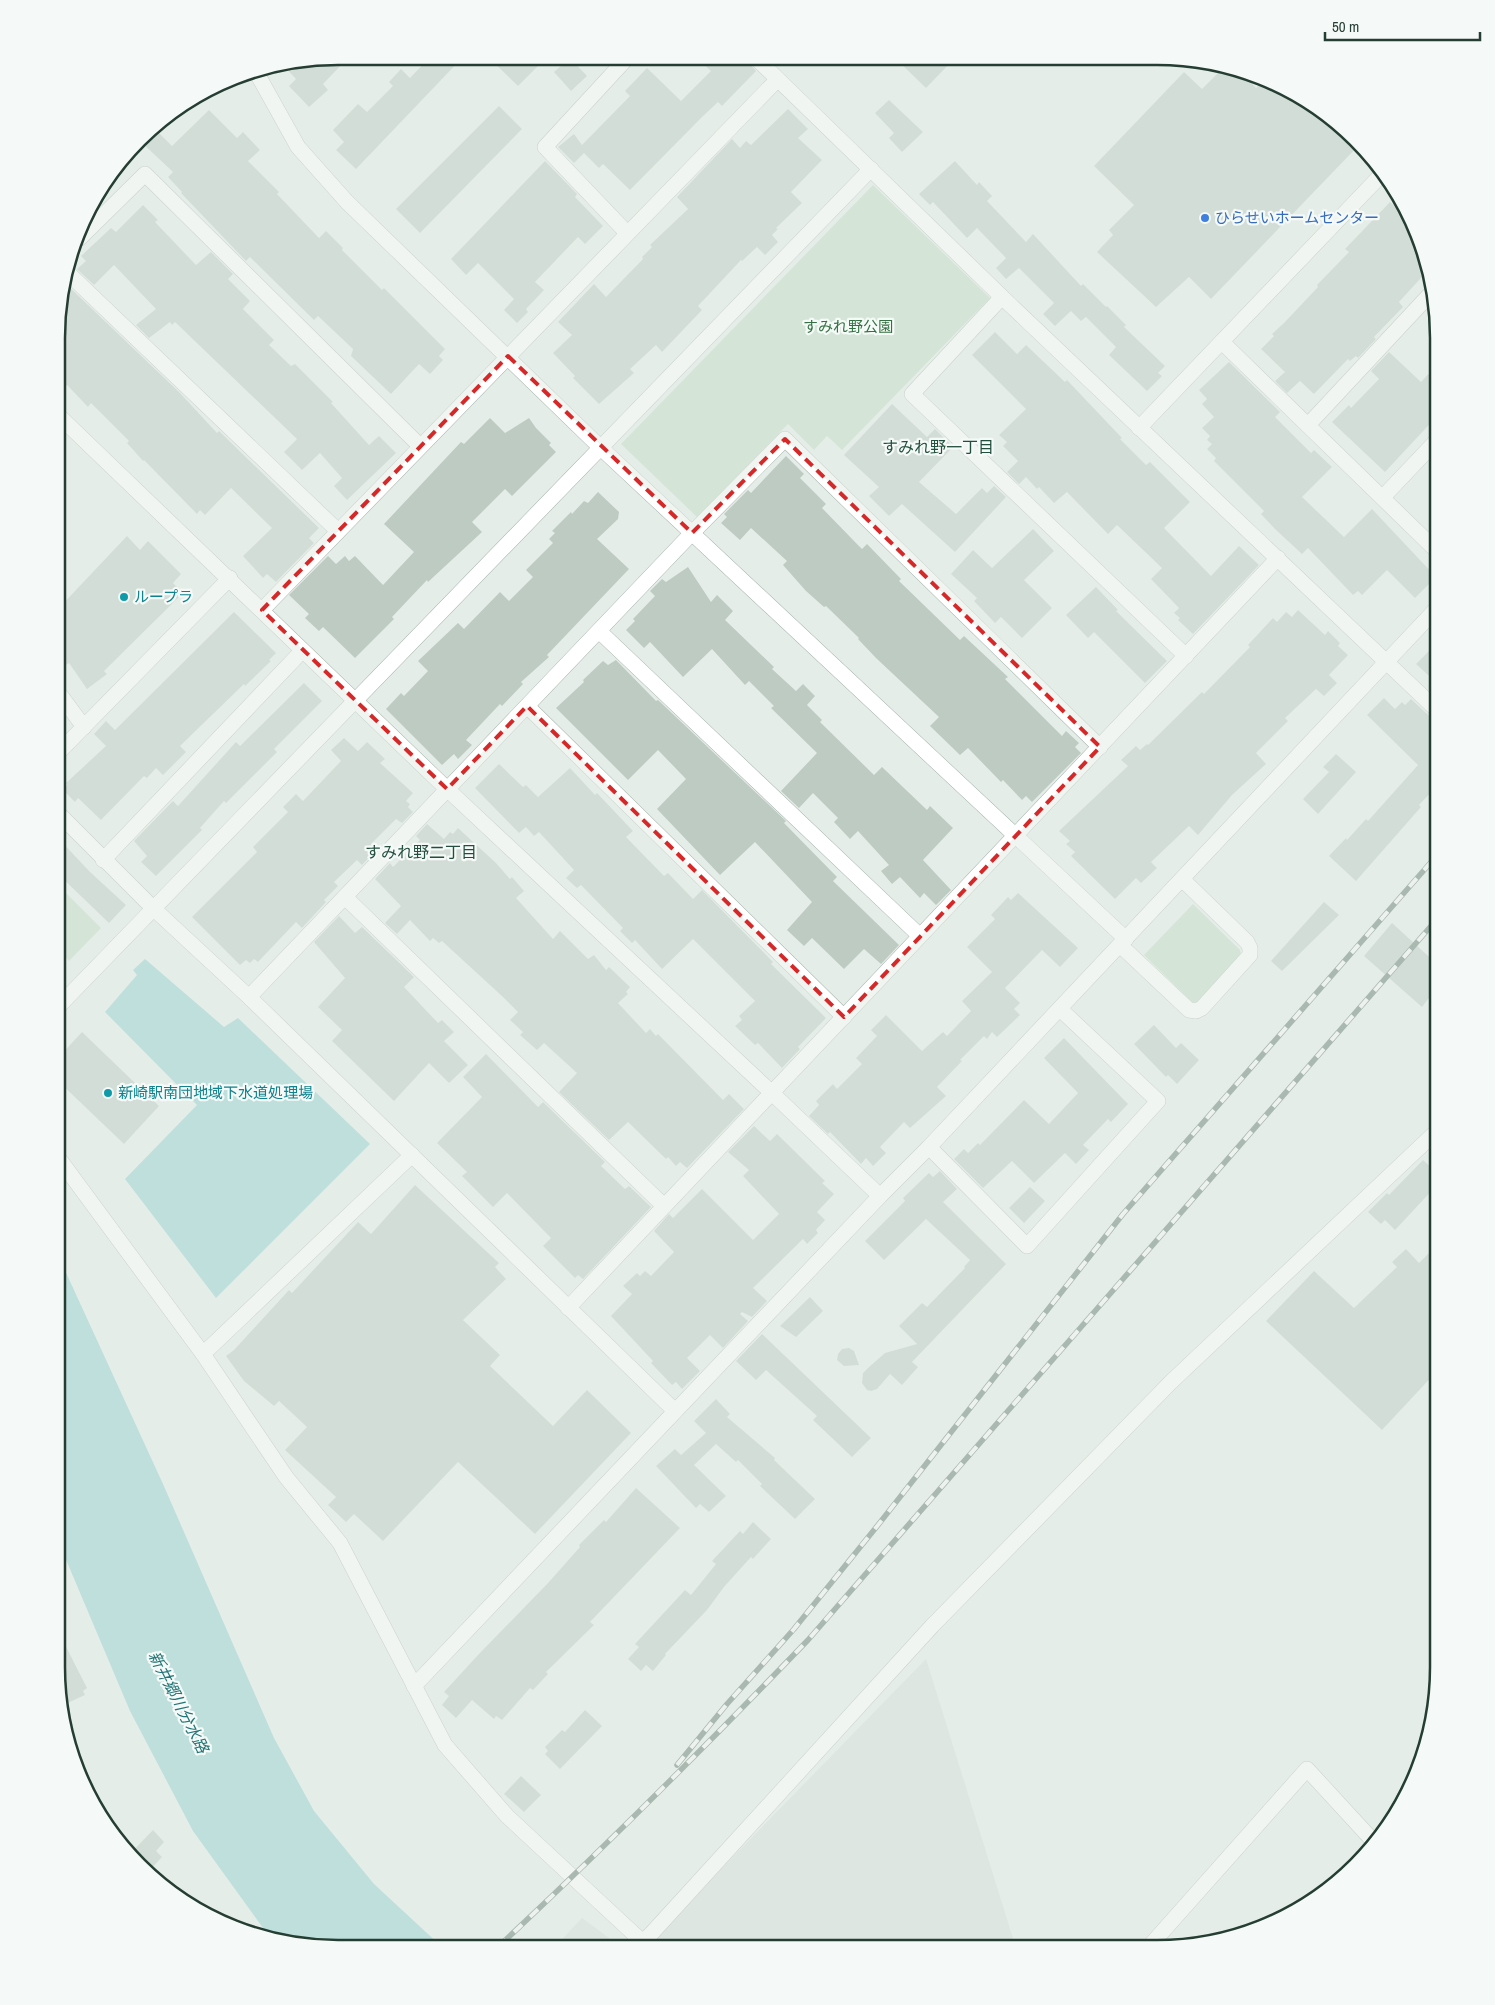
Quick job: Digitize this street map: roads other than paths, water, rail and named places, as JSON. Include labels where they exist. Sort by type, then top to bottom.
[{"type":"street","points":[[621,65],[545,148],[627,234]]},
{"type":"street","points":[[762,65],[1139,428],[1430,703]]},
{"type":"street","points":[[259,76],[298,147],[347,202],[601,448],[1015,836],[1189,1010],[1196,1011],[1202,1008],[1250,955],[1250,948],[1247,942],[1182,879]]},
{"type":"street","points":[[262,610],[778,80]]},
{"type":"street","points":[[65,1000],[871,169]]},
{"type":"street","points":[[87,231],[144,174],[420,446]]},
{"type":"street","points":[[1139,428],[1378,178]]},
{"type":"street","points":[[72,277],[338,531]]},
{"type":"street","points":[[1002,297],[912,394],[1186,656]]},
{"type":"street","points":[[1308,425],[1427,297]]},
{"type":"street","points":[[1222,342],[1430,544]]},
{"type":"street","points":[[65,422],[230,578],[302,651],[447,789],[880,1196]]},
{"type":"street","points":[[248,997],[692,533],[785,439],[1100,747]]},
{"type":"street","points":[[1383,497],[1430,447]]},
{"type":"street","points":[[568,1308],[1278,558]]},
{"type":"street","points":[[65,746],[230,578]]},
{"type":"street","points":[[414,1686],[1060,1009],[1430,615]]},
{"type":"street","points":[[599,631],[920,936]]},
{"type":"street","points":[[103,860],[302,651]]},
{"type":"street","points":[[65,701],[84,727]]},
{"type":"street","points":[[527,706],[844,1017]]},
{"type":"street","points":[[65,820],[103,860],[248,997],[675,1411]]},
{"type":"street","points":[[345,897],[664,1206]]},
{"type":"street","points":[[929,1147],[1028,1246],[1158,1101],[1060,1009]]},
{"type":"street","points":[[649,1940],[932,1626],[1172,1382],[1430,1138]]},
{"type":"street","points":[[204,1354],[412,1155]]},
{"type":"street","points":[[65,1167],[204,1354],[286,1477],[340,1543],[445,1745],[506,1816],[640,1940]]},
{"type":"street","points":[[1155,1940],[1307,1769],[1370,1838]]},
{"type":"water","points":[[145,959],[224,1027],[238,1018],[370,1144],[216,1298],[125,1179],[197,1105],[105,1012],[137,975],[133,970]]},
{"type":"water","name":"新井郷川分水路","points":[[65,1270],[163,1484],[274,1738],[314,1811],[374,1884],[434,1940],[302,1938],[265,1930],[193,1831],[130,1711],[65,1557]]},
{"type":"railway","points":[[677,1765],[727,1704],[794,1629],[1123,1214],[1430,863]]},
{"type":"railway","points":[[505,1940],[655,1796],[808,1640],[1430,927]]},
{"type":"place","name":"ひらせいホームセンター","points":[[1205,218]]},
{"type":"place","name":"ループラ","points":[[124,597]]},
{"type":"place","name":"新崎駅南団地域下水道処理場","points":[[108,1093]]},
{"type":"district","name":"すみれ野一丁目","points":[[938,447]]},
{"type":"district","name":"すみれ野二丁目","points":[[421,852]]},
{"type":"park label","name":"すみれ野公園","points":[[848,327]]}]
